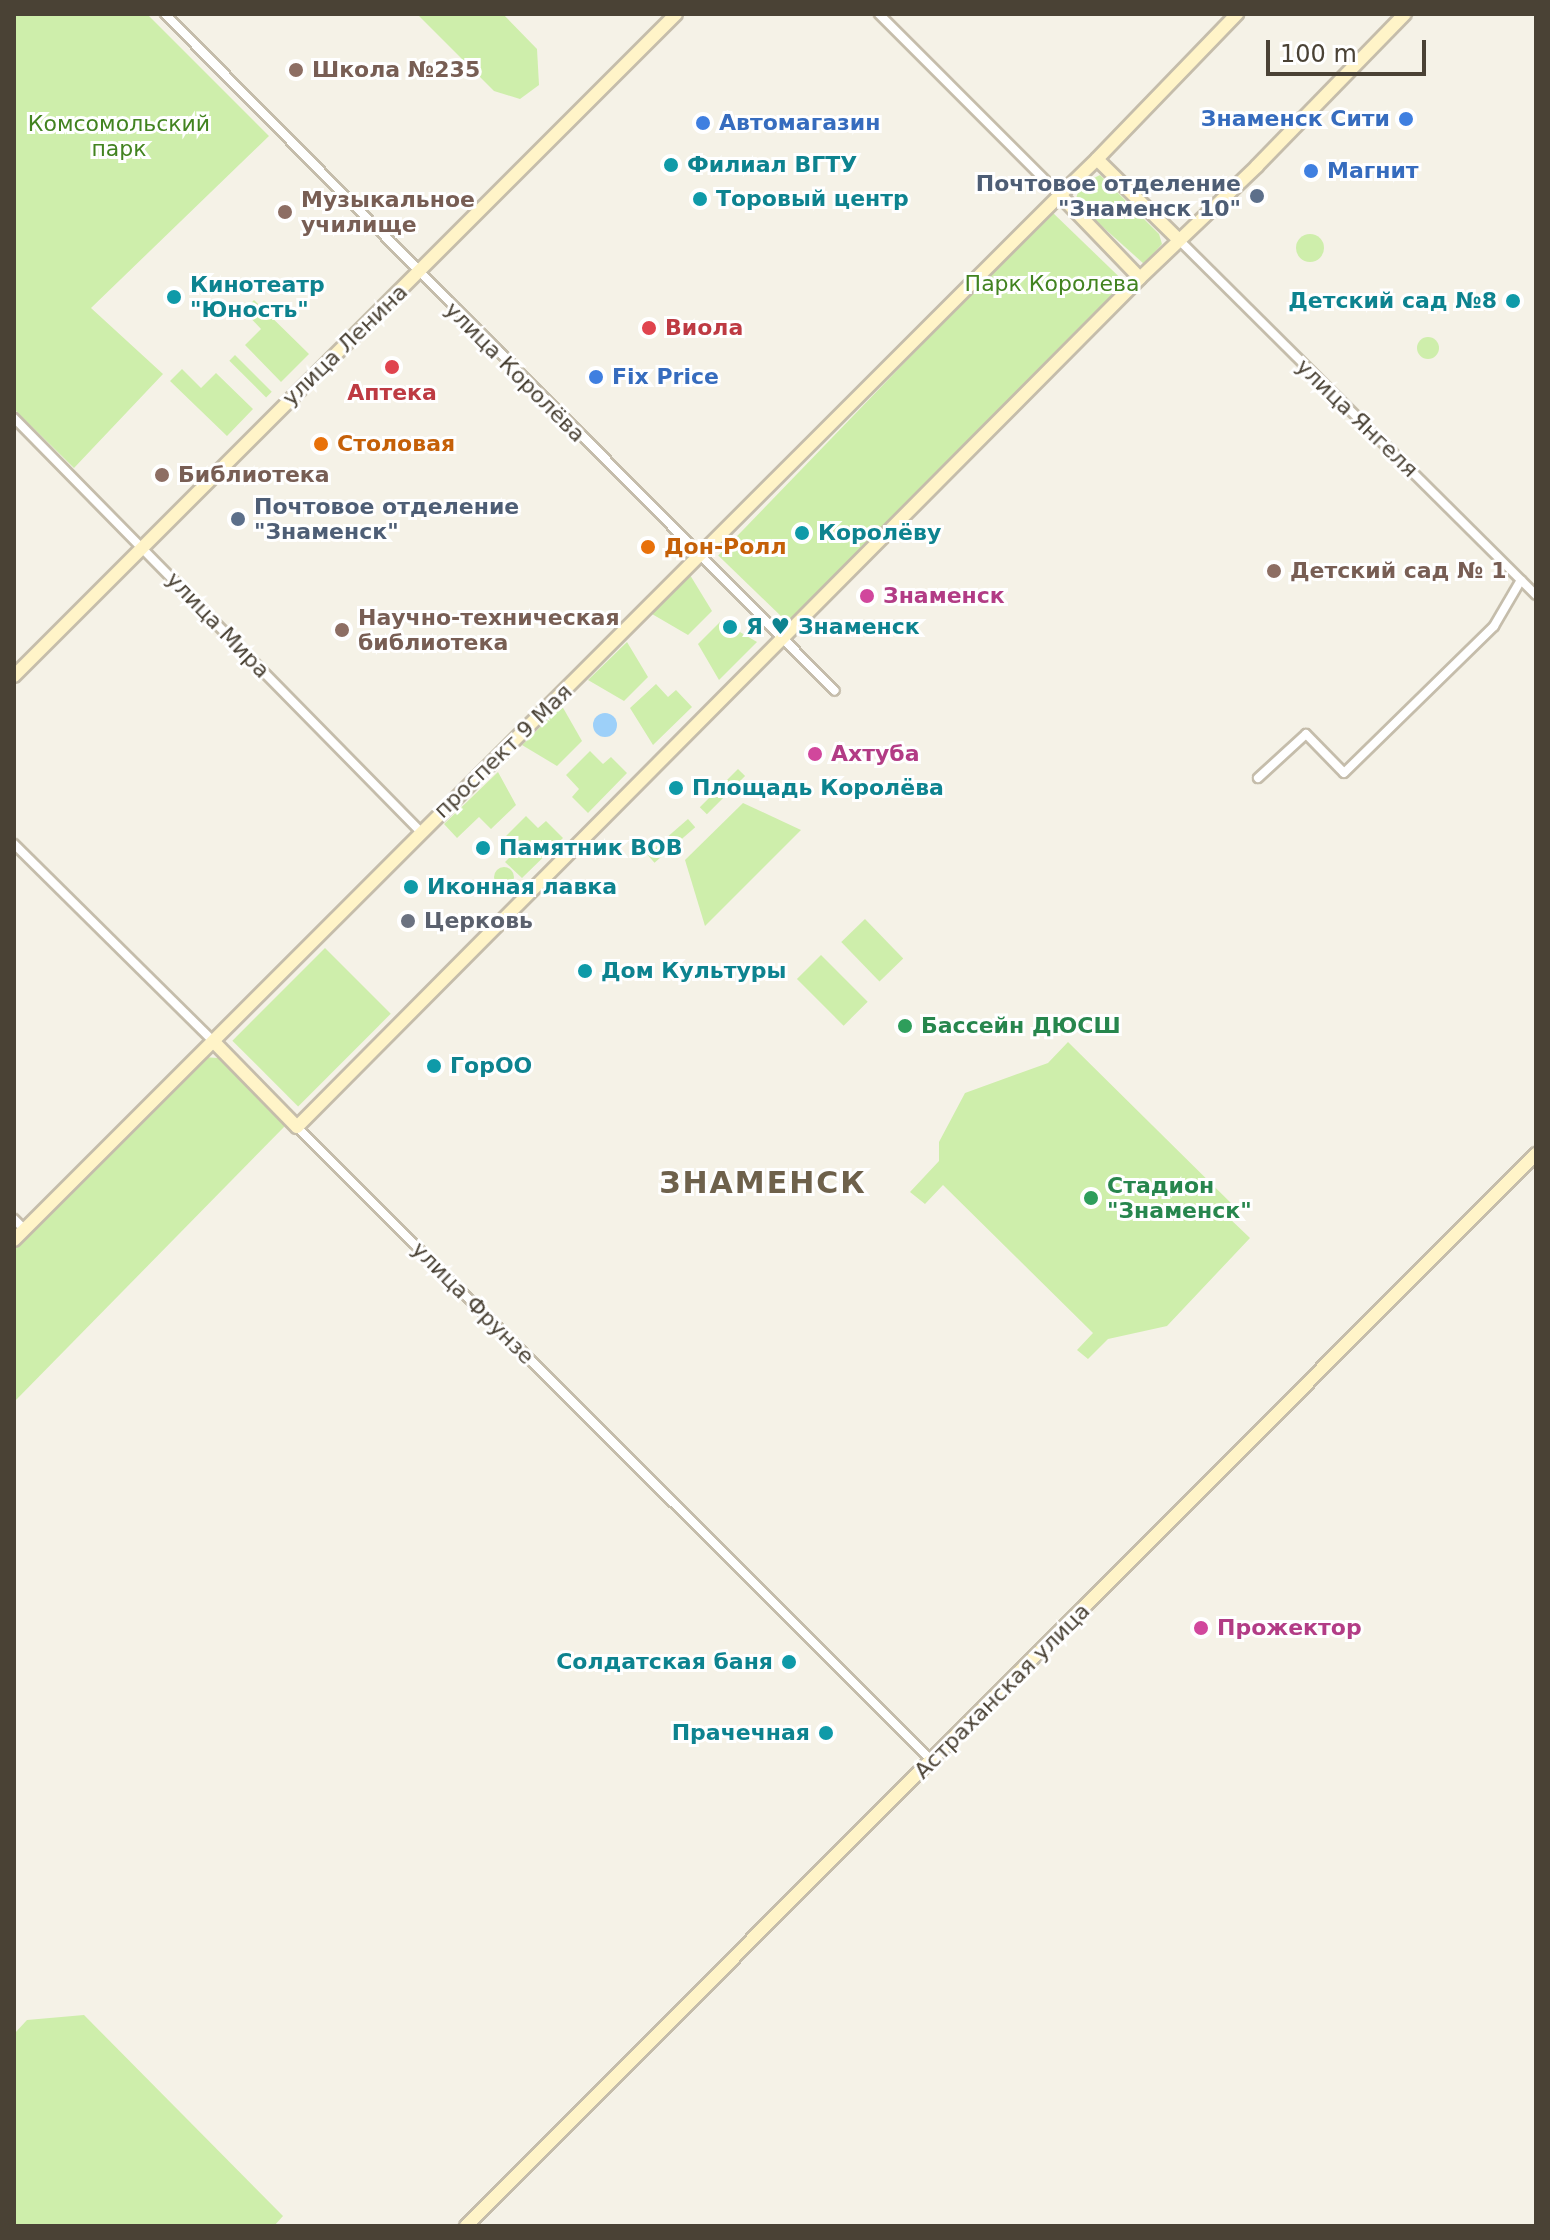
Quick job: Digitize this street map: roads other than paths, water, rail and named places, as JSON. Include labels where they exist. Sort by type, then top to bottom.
[{"type":"street","name":"улица Королёва","points":[[165,14],[779,639],[835,691]]},
{"type":"street","name":"улица Ленина","points":[[14,676],[676,14]]},
{"type":"street","points":[[879,14],[1140,278]]},
{"type":"street","points":[[1179,240],[1097,159],[1237,14]]},
{"type":"street","points":[[297,1127],[779,639],[1405,14]]},
{"type":"street","name":"проспект 9 Мая","points":[[14,1240],[215,1043],[421,832],[1097,159]]},
{"type":"street","name":"улица Янгеля","points":[[1179,240],[1536,595]]},
{"type":"street","name":"улица Мира","points":[[14,418],[421,832]]},
{"type":"street","points":[[1258,778],[1306,734],[1344,773],[1494,626],[1521,580]]},
{"type":"street","name":"улица Фрунзе","points":[[14,844],[932,1761]]},
{"type":"street","name":"Астраханская улица","points":[[466,2226],[1536,1154]]},
{"type":"street","points":[[14,1219],[24,1229]]},
{"type":"water","points":[[605,713],[616,720],[617,725],[610,736],[605,737],[594,730],[593,725],[600,714]]},
{"type":"place","name":"Школа №235","points":[[296,70]]},
{"type":"place","name":"Знаменск Сити","points":[[1406,119]]},
{"type":"place","name":"Автомагазин","points":[[703,123]]},
{"type":"place","name":"Филиал ВГТУ","points":[[671,165]]},
{"type":"place","name":"Магнит","points":[[1311,171]]},
{"type":"place","name":"Почтовое отделение \"Знаменск 10\"","points":[[1257,196]]},
{"type":"place","name":"Торовый центр","points":[[700,199]]},
{"type":"place","name":"Музыкальное училище","points":[[285,212]]},
{"type":"place","name":"Кинотеатр \"Юность\"","points":[[174,297]]},
{"type":"place","name":"Детский сад №8","points":[[1513,301]]},
{"type":"place","name":"Виола","points":[[649,328]]},
{"type":"place","name":"Аптека","points":[[392,367]]},
{"type":"place","name":"Fix Price","points":[[596,377]]},
{"type":"place","name":"Столовая","points":[[321,444]]},
{"type":"place","name":"Библиотека","points":[[162,475]]},
{"type":"place","name":"Почтовое отделение \"Знаменск\"","points":[[238,519]]},
{"type":"place","name":"Королёву","points":[[802,533]]},
{"type":"place","name":"Дон-Ролл","points":[[648,547]]},
{"type":"place","name":"Детский сад № 1","points":[[1274,571]]},
{"type":"place","name":"Знаменск","points":[[867,596]]},
{"type":"place","name":"Я ♥ Знаменск","points":[[730,627]]},
{"type":"place","name":"Научно-техническая библиотека","points":[[342,630]]},
{"type":"place","name":"Ахтуба","points":[[815,754]]},
{"type":"place","name":"Площадь Королёва","points":[[676,788]]},
{"type":"place","name":"Памятник ВОВ","points":[[483,848]]},
{"type":"place","name":"Иконная лавка","points":[[411,887]]},
{"type":"place","name":"Церковь","points":[[408,921]]},
{"type":"place","name":"Дом Культуры","points":[[585,971]]},
{"type":"place","name":"Бассейн ДЮСШ","points":[[905,1026]]},
{"type":"place","name":"ГорОО","points":[[434,1066]]},
{"type":"place","name":"Стадион \"Знаменск\"","points":[[1091,1198]]},
{"type":"place","name":"Прожектор","points":[[1201,1628]]},
{"type":"place","name":"Солдатская баня","points":[[789,1662]]},
{"type":"place","name":"Прачечная","points":[[826,1733]]},
{"type":"district","name":"ЗНАМЕНСК","points":[[763,1183]]},
{"type":"park label","name":"Комсомольский парк","points":[[119,136]]},
{"type":"park label","name":"Парк Королева","points":[[1052,284]]}]
